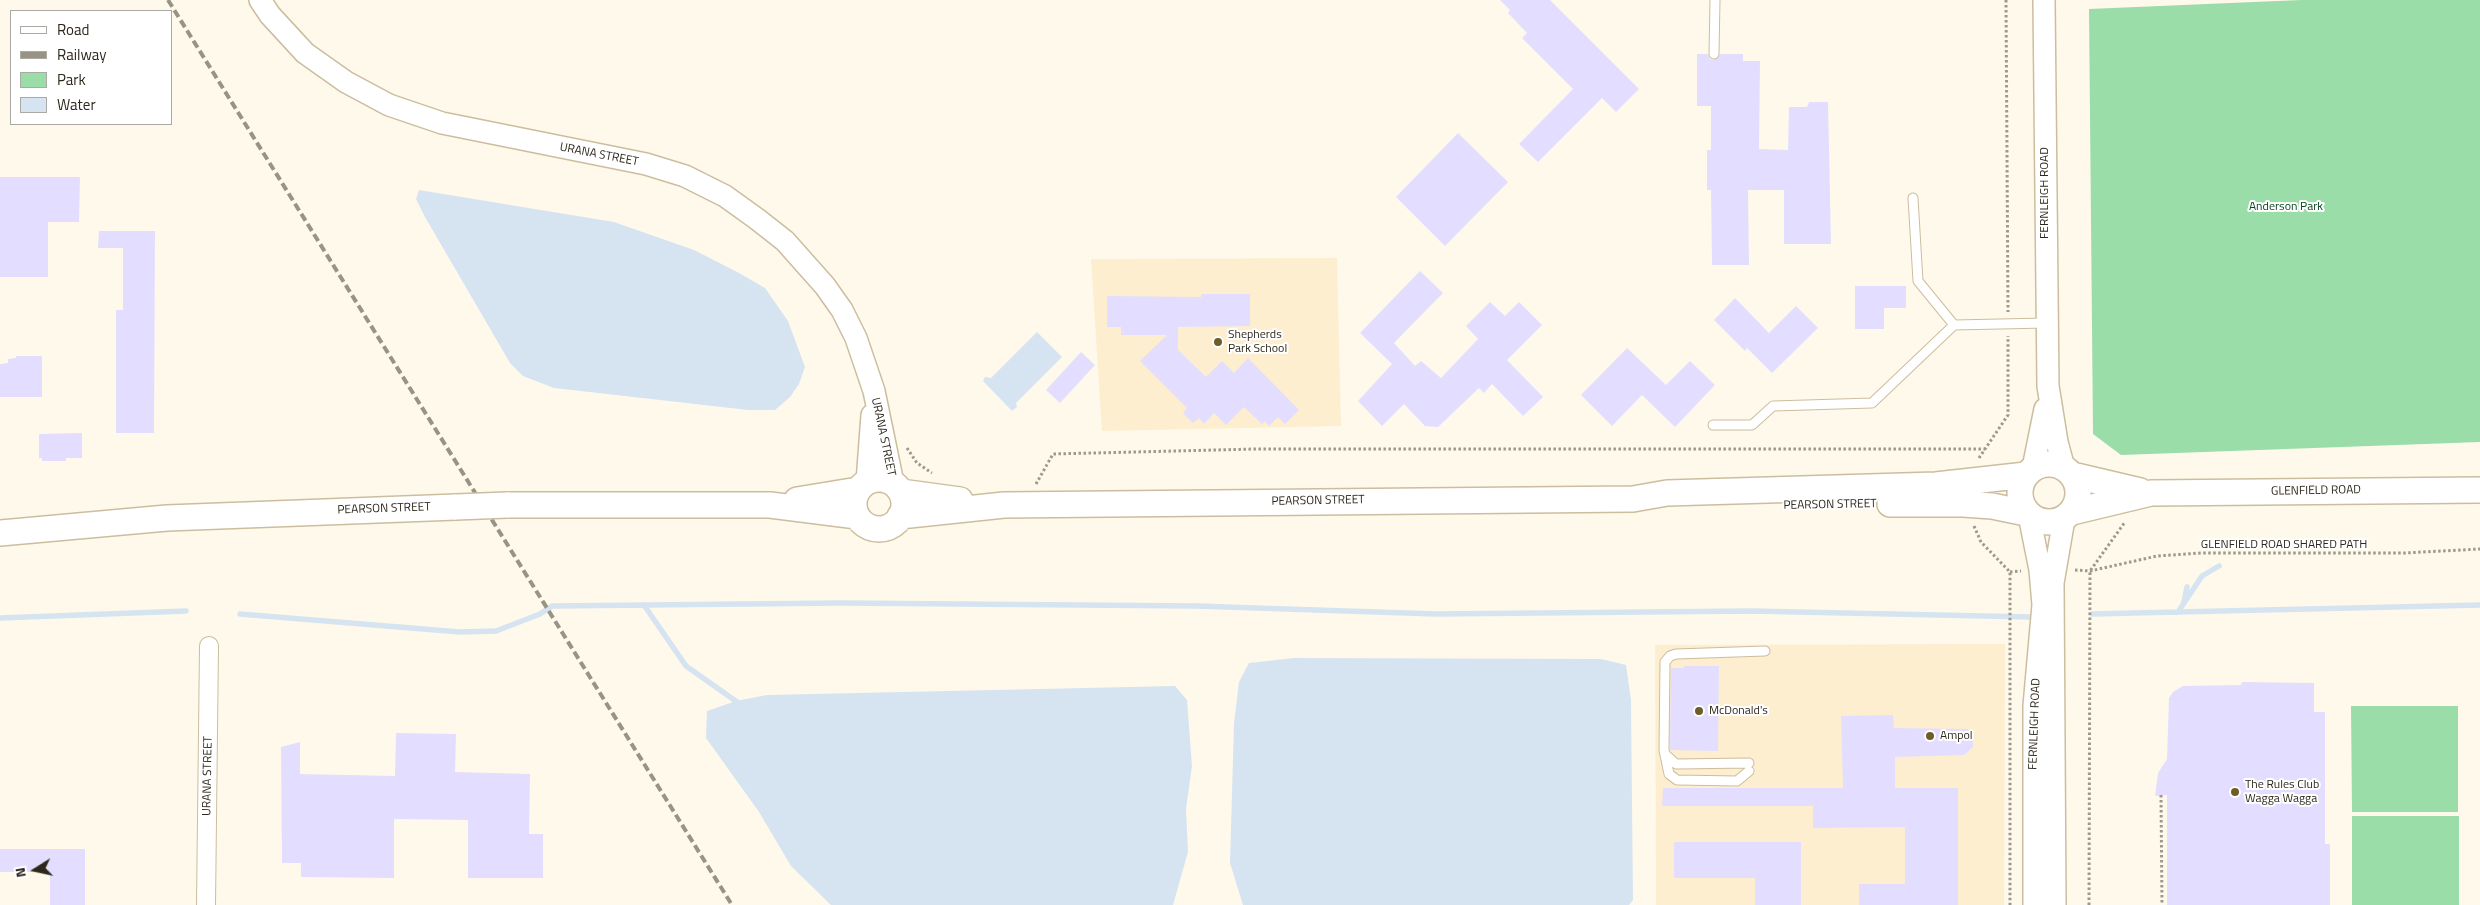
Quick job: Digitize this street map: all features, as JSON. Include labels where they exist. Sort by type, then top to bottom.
[{"type":"main road","points":[[2043,464],[2054,464],[2068,471],[2078,494],[2068,516],[2054,523],[2044,523],[2028,514],[2019,494],[2020,484],[2029,471],[2043,464]]},
{"type":"main road","name":"PEARSON STREET","points":[[770,505],[862,486],[880,479],[898,497],[1004,505],[1633,499],[1667,493],[1936,485],[2029,471]]},
{"type":"main road","name":"GLENFIELD ROAD","points":[[2068,471],[2152,493]]},
{"type":"main road","points":[[858,516],[854,503],[862,486]]},
{"type":"main road","name":"GLENFIELD ROAD","points":[[2068,516],[2152,493],[2480,490]]},
{"type":"main road","name":"PEARSON STREET","points":[[0,533],[167,518],[507,505],[770,505],[858,516],[868,526],[882,528],[890,526],[898,497]]},
{"type":"main road","name":"PEARSON STREET","points":[[1633,499],[1668,505],[1963,504],[1992,506],[2028,514]]},
{"type":"street","name":"URANA STREET","points":[[260,0],[305,53],[346,82],[389,106],[442,123],[646,164],[685,176],[725,196],[784,241],[825,286],[842,310],[856,338],[874,391],[898,497]]},
{"type":"street","name":"FERNLEIGH ROAD","points":[[2044,0],[2048,386],[2057,442],[2068,471]]},
{"type":"street","name":"FERNLEIGH ROAD","points":[[2029,471],[2040,442],[2048,386]]},
{"type":"street","name":"URANA STREET","points":[[862,486],[874,391]]},
{"type":"street","name":"FERNLEIGH ROAD","points":[[2028,514],[2040,570],[2043,605],[2034,706],[2034,905]]},
{"type":"street","name":"FERNLEIGH ROAD","points":[[2055,905],[2053,583],[2068,516]]},
{"type":"street","name":"URANA STREET","points":[[206,905],[209,646]]},
{"type":"lane","points":[[1714,54],[1715,0]]},
{"type":"lane","points":[[1913,198],[1918,281],[1954,325]]},
{"type":"lane","points":[[1713,424],[1752,424],[1773,406],[1872,403],[1954,325],[2046,323]]},
{"type":"lane","points":[[1665,752],[1667,758],[1676,764],[1749,767],[1737,781],[1677,780],[1669,774],[1665,752],[1665,662],[1667,658],[1676,654],[1765,651]]},
{"type":"path","points":[[1976,461],[2008,415],[2006,0]]},
{"type":"path","points":[[905,442],[917,463],[939,475]]},
{"type":"path","points":[[1027,485],[1036,485],[1053,454],[1256,449],[1985,448]]},
{"type":"path","points":[[2089,905],[2090,571],[2112,543],[2125,522],[2127,514]]},
{"type":"path","points":[[1974,524],[1980,542],[2010,572],[2010,905]]},
{"type":"path","name":"GLENFIELD ROAD SHARED PATH","points":[[2090,571],[2157,556],[2192,554],[2404,552],[2480,549]]},
{"type":"path","points":[[2160,796],[2162,905]]},
{"type":"shaded area","name":"Shepherds Park School","points":[[1337,258],[1341,426],[1102,431],[1091,259]]},
{"type":"shaded area","points":[[2005,644],[2004,905],[1656,905],[1655,645]]},
{"type":"green space","name":"Anderson Park","points":[[2301,0],[2480,0],[2480,442],[2121,455],[2093,434],[2089,9]]},
{"type":"green space","points":[[2351,706],[2458,706],[2458,812],[2352,812]]},
{"type":"green space","points":[[2352,816],[2459,816],[2459,905],[2352,905]]},
{"type":"water","points":[[419,190],[614,222],[694,250],[765,288],[788,321],[805,367],[799,384],[790,397],[775,410],[748,410],[554,388],[523,376],[510,363],[425,217],[416,199]]},
{"type":"water","points":[[1037,332],[1062,357],[1016,403],[1017,407],[1012,411],[983,381],[985,377],[991,378]]},
{"type":"water","points":[[1294,658],[1601,659],[1626,665],[1631,700],[1633,900],[1629,905],[1243,905],[1230,863],[1234,723],[1239,682],[1249,663]]},
{"type":"water","points":[[1175,686],[1187,700],[1192,766],[1186,809],[1188,852],[1173,905],[831,905],[791,866],[759,812],[706,738],[707,711],[736,701],[767,695]]},
{"type":"building","points":[[1500,0],[1550,0],[1639,89],[1616,112],[1602,98],[1538,162],[1519,144],[1573,89],[1522,38],[1527,33],[1508,13],[1510,10]]},
{"type":"building","points":[[1697,54],[1708,54],[1710,59],[1714,60],[1720,54],[1743,54],[1743,61],[1760,61],[1759,149],[1788,150],[1789,107],[1807,107],[1809,102],[1828,102],[1831,244],[1784,244],[1784,190],[1748,190],[1749,265],[1712,265],[1711,190],[1707,190],[1707,150],[1711,150],[1711,106],[1697,106]]},
{"type":"building","points":[[1458,133],[1508,182],[1445,246],[1396,197]]},
{"type":"building","points":[[0,177],[80,177],[79,222],[48,222],[48,277],[0,277]]},
{"type":"building","points":[[99,231],[155,231],[154,433],[116,433],[116,310],[123,310],[123,248],[98,248]]},
{"type":"building","points":[[1420,271],[1443,293],[1394,343],[1415,366],[1421,361],[1441,378],[1478,339],[1466,326],[1490,302],[1505,316],[1519,302],[1542,325],[1507,360],[1543,397],[1523,416],[1492,384],[1484,393],[1479,388],[1438,427],[1425,426],[1404,404],[1382,426],[1358,401],[1392,364],[1360,333]]},
{"type":"building","points":[[1855,286],[1906,286],[1906,308],[1884,308],[1884,329],[1855,329]]},
{"type":"building","points":[[1201,294],[1250,294],[1250,326],[1178,327],[1178,350],[1206,377],[1222,361],[1234,373],[1248,358],[1299,410],[1285,424],[1278,417],[1269,426],[1265,421],[1262,424],[1244,407],[1226,425],[1214,413],[1204,424],[1199,418],[1193,423],[1183,413],[1187,408],[1140,361],[1167,335],[1121,335],[1121,327],[1107,327],[1107,296],[1201,297]]},
{"type":"building","points":[[1735,298],[1769,333],[1796,306],[1818,328],[1772,373],[1747,348],[1745,351],[1714,320]]},
{"type":"building","points":[[1627,348],[1666,385],[1690,361],[1715,385],[1675,427],[1642,395],[1612,426],[1581,395]]},
{"type":"building","points":[[1081,352],[1095,365],[1060,403],[1046,390]]},
{"type":"building","points":[[16,356],[42,356],[42,397],[0,397],[0,364],[8,363],[8,359],[16,358]]},
{"type":"building","points":[[82,433],[82,458],[66,458],[66,461],[42,461],[42,458],[39,458],[39,434]]},
{"type":"building","points":[[1684,666],[1719,666],[1718,751],[1670,750],[1671,668],[1684,668]]},
{"type":"building","name":"The Rules Club Wagga Wagga","points":[[2242,682],[2314,683],[2314,712],[2325,712],[2325,844],[2330,844],[2330,905],[2167,905],[2167,795],[2155,796],[2158,773],[2167,759],[2169,698],[2173,692],[2183,686],[2241,685]]},
{"type":"building","points":[[1893,715],[1894,728],[1968,729],[1973,736],[1973,747],[1964,755],[1895,757],[1895,788],[1958,788],[1958,905],[1859,905],[1859,884],[1905,884],[1905,827],[1813,828],[1813,806],[1662,806],[1663,788],[1843,788],[1841,716]]},
{"type":"building","points":[[396,733],[456,734],[455,772],[530,774],[529,834],[543,834],[543,878],[468,878],[468,820],[394,819],[394,878],[301,877],[301,863],[282,863],[281,747],[300,742],[300,774],[395,776]]},
{"type":"building","points":[[1674,842],[1801,842],[1801,905],[1755,905],[1755,878],[1674,878]]},
{"type":"building","points":[[0,849],[85,849],[85,905],[50,905],[50,872],[0,872]]},
{"type":"waterway","points":[[2178,612],[2202,576],[2219,566]]},
{"type":"waterway","points":[[2184,602],[2187,587]]},
{"type":"waterway","points":[[240,614],[460,632],[496,631],[540,614],[552,606],[840,603],[1197,606],[1436,614],[1751,611],[2031,617]]},
{"type":"waterway","points":[[644,605],[686,666],[740,704]]},
{"type":"waterway","points":[[2092,614],[2480,605]]},
{"type":"waterway","points":[[0,618],[186,611]]},
{"type":"railway","points":[[168,0],[732,905]]},
{"type":"place","name":"Shepherds Park School","points":[[1218,342]]},
{"type":"place","name":"McDonald's","points":[[1699,711]]},
{"type":"place","name":"Ampol","points":[[1930,736]]},
{"type":"place","name":"The Rules Club Wagga Wagga","points":[[2235,792]]}]
